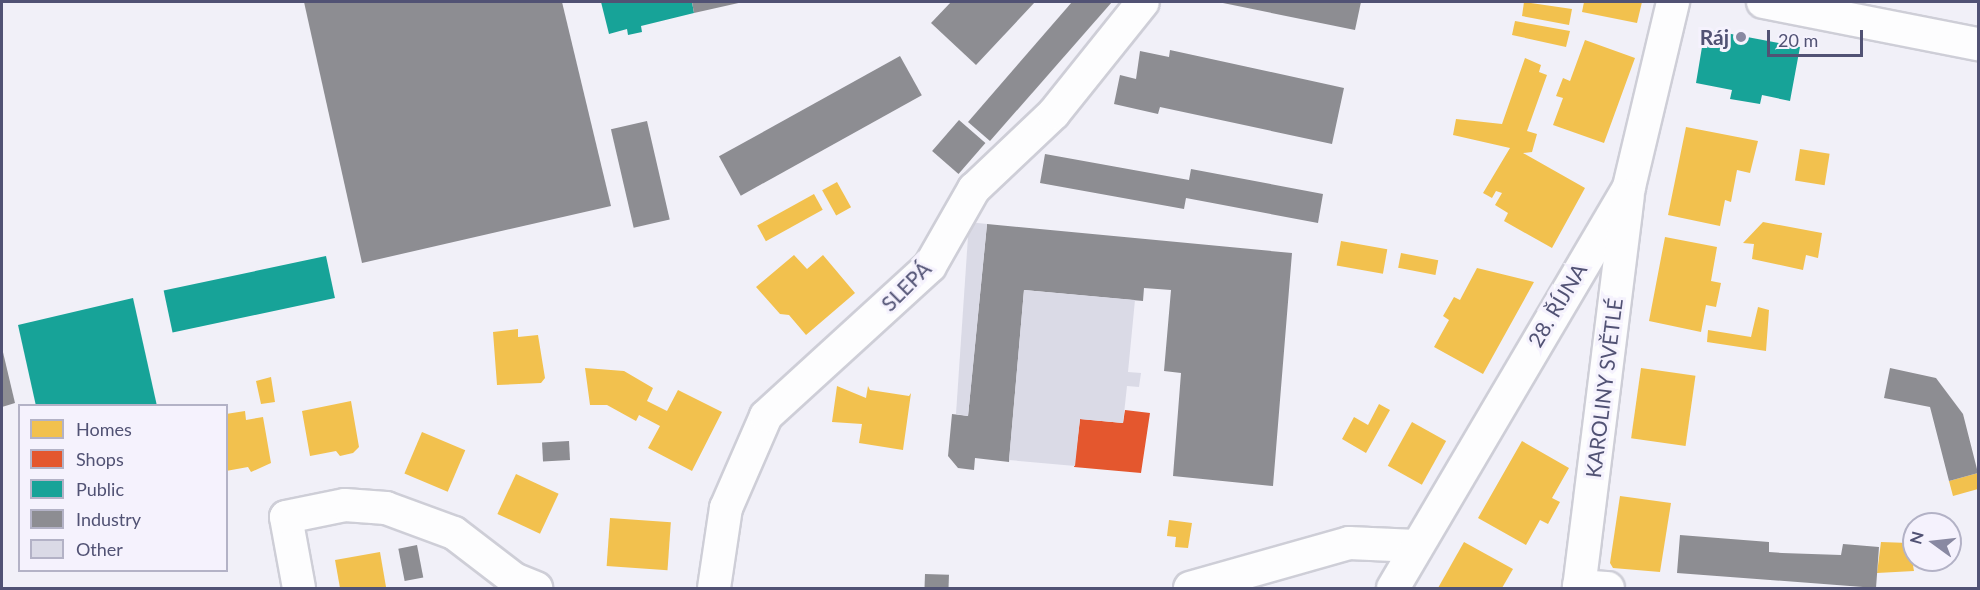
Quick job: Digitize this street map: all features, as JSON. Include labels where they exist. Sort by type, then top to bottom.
[{"type":"street","name":"SLEPÁ","points":[[714,588],[726,508],[766,416],[930,266],[974,189],[1054,113],[1143,2]]},
{"type":"street","name":"28. ŘÍJNA","points":[[1393,588],[1629,187],[1673,2]]},
{"type":"street","points":[[1763,2],[1978,44]]},
{"type":"street","name":"KAROLINY SVĚTLÉ","points":[[1589,588],[1629,187]]},
{"type":"street","points":[[299,588],[285,517],[345,505],[386,508],[454,533],[513,579],[536,588]]},
{"type":"street","points":[[1190,588],[1349,543],[1416,546]]},
{"type":"building: Homes","points":[[1524,2],[1572,9],[1569,25],[1522,16]]},
{"type":"building: Homes","points":[[1584,2],[1642,2],[1637,23],[1582,12]]},
{"type":"building: Homes","points":[[1515,21],[1570,31],[1566,47],[1512,35]]},
{"type":"building: Homes","points":[[1585,40],[1635,58],[1604,143],[1553,125],[1563,98],[1556,96],[1563,78],[1570,81]]},
{"type":"building: Homes","points":[[1525,58],[1541,65],[1539,72],[1547,75],[1527,131],[1537,134],[1532,152],[1523,153],[1585,188],[1552,248],[1504,221],[1508,213],[1495,205],[1502,193],[1496,191],[1492,198],[1483,193],[1510,148],[1453,135],[1456,119],[1502,124]]},
{"type":"building: Homes","points":[[1686,127],[1758,141],[1750,173],[1737,170],[1731,202],[1725,200],[1720,226],[1668,215]]},
{"type":"building: Homes","points":[[1800,149],[1830,154],[1825,185],[1795,181]]},
{"type":"building: Homes","points":[[837,182],[851,207],[836,216],[822,190]]},
{"type":"building: Homes","points":[[814,194],[823,210],[766,241],[757,226]]},
{"type":"building: Homes","points":[[1763,222],[1822,233],[1818,258],[1806,255],[1803,270],[1752,259],[1754,244],[1743,243]]},
{"type":"building: Homes","points":[[1665,237],[1717,247],[1711,281],[1721,283],[1716,307],[1706,305],[1701,332],[1649,321]]},
{"type":"building: Homes","points":[[1341,241],[1387,249],[1383,274],[1337,266]]},
{"type":"building: Homes","points":[[1401,253],[1438,260],[1435,275],[1398,268]]},
{"type":"building: Homes","points":[[794,255],[807,269],[823,255],[855,293],[806,335],[789,315],[780,314],[756,287]]},
{"type":"building: Homes","points":[[1477,268],[1534,282],[1483,374],[1434,347],[1449,320],[1443,316],[1454,297],[1460,300]]},
{"type":"building: Homes","points":[[1758,307],[1769,310],[1766,351],[1707,342],[1708,330],[1751,337]]},
{"type":"building: Homes","points":[[518,329],[518,337],[538,335],[545,378],[541,383],[497,385],[493,332]]},
{"type":"building: Homes","points":[[585,368],[624,371],[653,388],[647,401],[667,411],[678,390],[722,412],[692,471],[648,448],[660,426],[639,415],[636,421],[607,405],[590,405]]},
{"type":"building: Homes","points":[[1641,368],[1695,376],[1686,446],[1631,438]]},
{"type":"building: Homes","points":[[271,377],[275,402],[261,404],[256,381]]},
{"type":"building: Homes","points":[[837,386],[866,398],[868,386],[870,390],[909,396],[911,393],[903,450],[859,443],[862,424],[832,422]]},
{"type":"building: Homes","points":[[351,401],[359,447],[353,453],[340,456],[336,451],[310,456],[302,411]]},
{"type":"building: Homes","points":[[1379,404],[1390,410],[1366,453],[1342,439],[1354,417],[1368,425]]},
{"type":"building: Homes","points":[[245,411],[246,420],[263,417],[271,463],[251,472],[248,467],[228,471],[228,414]]},
{"type":"building: Homes","points":[[1412,422],[1446,441],[1422,485],[1388,466]]},
{"type":"building: Homes","points":[[422,432],[465,450],[448,492],[404,473]]},
{"type":"building: Homes","points":[[1522,441],[1569,468],[1552,498],[1560,502],[1548,524],[1540,520],[1526,545],[1478,518]]},
{"type":"building: Homes","points":[[1978,473],[1978,489],[1953,496],[1949,481]]},
{"type":"building: Homes","points":[[516,474],[559,494],[540,534],[497,514]]},
{"type":"building: Homes","points":[[1620,496],[1671,503],[1660,572],[1613,568],[1610,563]]},
{"type":"building: Homes","points":[[610,518],[671,522],[668,570],[607,566]]},
{"type":"building: Homes","points":[[1169,520],[1192,523],[1188,548],[1175,547],[1176,537],[1167,536]]},
{"type":"building: Homes","points":[[1464,542],[1513,569],[1502,588],[1438,588]]},
{"type":"building: Homes","points":[[1881,542],[1902,543],[1902,572],[1877,573]]},
{"type":"building: Homes","points":[[380,552],[386,587],[340,588],[335,560]]},
{"type":"building: Shops","points":[[1125,410],[1150,413],[1141,473],[1074,467],[1080,419],[1123,423]]},
{"type":"building: Public","points":[[601,2],[692,2],[694,13],[641,26],[642,32],[628,35],[627,29],[609,34]]},
{"type":"building: Public","points":[[1705,29],[1800,47],[1790,101],[1762,95],[1760,104],[1730,99],[1732,90],[1696,83]]},
{"type":"building: Public","points":[[326,256],[335,298],[173,333],[164,291]]},
{"type":"building: Public","points":[[133,298],[157,404],[36,404],[18,325]]},
{"type":"building: Industry","points":[[304,2],[562,2],[611,206],[362,263]]},
{"type":"building: Industry","points":[[692,2],[743,2],[694,13]]},
{"type":"building: Industry","points":[[951,2],[1035,2],[976,65],[931,23]]},
{"type":"building: Industry","points":[[1072,2],[1112,2],[990,141],[968,122]]},
{"type":"building: Industry","points":[[1218,2],[1361,2],[1355,30]]},
{"type":"building: Industry","points":[[1170,50],[1344,88],[1332,144],[1160,107],[1158,114],[1114,104],[1120,75],[1136,79],[1140,51],[1169,57]]},
{"type":"building: Industry","points":[[900,56],[922,95],[741,196],[719,156]]},
{"type":"building: Industry","points":[[959,120],[985,143],[959,174],[932,151]]},
{"type":"building: Industry","points":[[647,121],[670,219],[634,228],[611,129]]},
{"type":"building: Industry","points":[[1045,154],[1189,180],[1191,169],[1323,194],[1318,223],[1186,198],[1184,209],[1040,183]]},
{"type":"building: Industry","points":[[987,224],[1292,253],[1273,486],[1173,476],[1181,373],[1164,371],[1171,290],[1144,288],[1143,301],[1024,290],[1009,462],[975,458],[974,470],[958,468],[948,456],[952,414],[968,416]]},
{"type":"building: Industry","points":[[2,348],[15,403],[2,407]]},
{"type":"building: Industry","points":[[1890,368],[1936,378],[1963,414],[1978,473],[1949,481],[1930,407],[1884,398]]},
{"type":"building: Industry","points":[[569,441],[570,460],[543,461],[542,442]]},
{"type":"building: Industry","points":[[1680,535],[1769,542],[1769,552],[1782,553],[1841,555],[1843,544],[1879,547],[1876,588],[1677,573]]},
{"type":"building: Industry","points":[[417,545],[423,577],[405,581],[398,549]]},
{"type":"building: Industry","points":[[925,574],[949,575],[949,588],[925,588]]},
{"type":"building: Other","points":[[969,222],[987,224],[968,416],[956,414]]},
{"type":"building: Other","points":[[1024,290],[1135,300],[1128,372],[1141,373],[1139,387],[1127,386],[1123,423],[1080,419],[1075,466],[1009,460]]},
{"type":"place","name":"Ráj","points":[[1741,37]]}]
